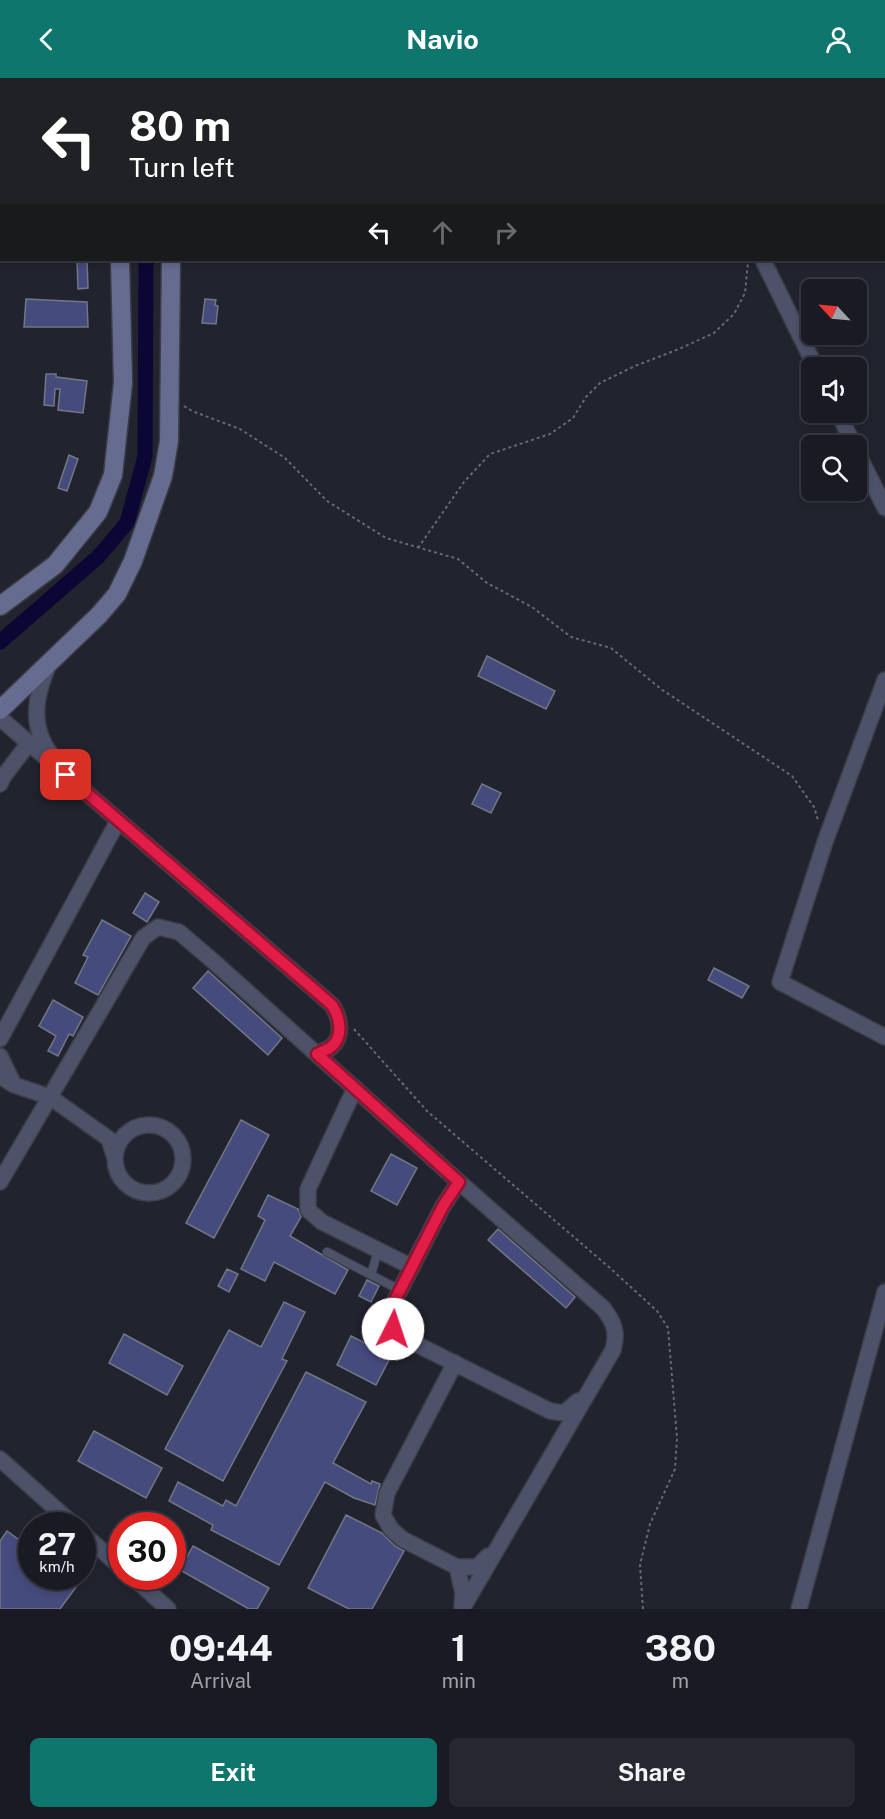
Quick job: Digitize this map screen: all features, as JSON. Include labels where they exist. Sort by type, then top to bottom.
[{"type":"street","points":[[0,606],[55,565],[98,512],[113,475],[123,382],[120,261]]},
{"type":"street","points":[[0,710],[99,615],[117,594],[133,561],[163,476],[169,441],[171,261]]},
{"type":"street","points":[[762,261],[810,357]]},
{"type":"street","points":[[867,472],[885,508]]},
{"type":"street","points":[[49,664],[43,677],[35,722],[45,747],[66,775]]},
{"type":"street","points":[[885,680],[825,842],[780,982],[885,1037]]},
{"type":"street","points":[[0,718],[332,1005],[339,1016],[339,1034],[332,1047],[317,1054]]},
{"type":"street","points":[[0,784],[29,743]]},
{"type":"street","points":[[0,1039],[118,821]]},
{"type":"street","points":[[0,1182],[143,938],[158,927],[179,932],[603,1308],[613,1321],[616,1336],[613,1350],[462,1609]]},
{"type":"street","points":[[0,1056],[14,1085]]},
{"type":"street","points":[[0,1076],[14,1085],[50,1097],[109,1139],[116,1169],[122,1181],[132,1190],[145,1194],[159,1193],[171,1186],[180,1176],[184,1163],[183,1149],[176,1137],[166,1129],[153,1124],[140,1126],[109,1139]]},
{"type":"street","points":[[355,1088],[308,1189],[308,1210],[322,1222],[412,1267]]},
{"type":"street","points":[[114,1155],[118,1142],[127,1132]]},
{"type":"street","points":[[459,1182],[443,1206],[400,1290],[390,1315],[393,1329],[408,1340],[550,1411],[564,1413],[587,1393]]},
{"type":"street","points":[[799,1609],[885,1292]]},
{"type":"street","points":[[455,1363],[387,1493],[382,1515],[391,1529],[402,1539],[457,1567],[477,1567],[499,1545]]},
{"type":"street","points":[[550,1411],[561,1429],[561,1439]]},
{"type":"street","points":[[0,1459],[59,1512]]},
{"type":"street","points":[[96,1545],[108,1556]]},
{"type":"street","points":[[457,1567],[463,1593],[462,1609]]},
{"type":"street","points":[[147,1590],[168,1609]]},
{"type":"lane","points":[[371,1275],[378,1250]]},
{"type":"lane","points":[[327,1252],[400,1290]]},
{"type":"path","points":[[418,548],[464,482],[490,454],[550,434],[573,418],[586,397],[600,383],[714,333],[734,314],[745,293],[748,261]]},
{"type":"path","points":[[170,396],[192,411],[240,429],[285,458],[327,501],[386,538],[458,559],[487,583],[532,607],[571,637],[611,648],[661,689],[792,776],[814,807],[825,842]]},
{"type":"building","points":[[77,261],[87,261],[88,288],[78,289]]},
{"type":"building","points":[[26,299],[87,302],[88,327],[24,327]]},
{"type":"building","points":[[205,299],[216,300],[215,305],[218,306],[216,324],[202,323]]},
{"type":"building","points":[[46,374],[87,381],[83,413],[58,410],[60,389],[55,389],[54,406],[44,405]]},
{"type":"building","points":[[69,455],[78,459],[67,491],[58,488]]},
{"type":"building","points":[[487,656],[555,691],[546,709],[478,676]]},
{"type":"building","points":[[482,784],[501,793],[491,813],[472,804]]},
{"type":"building","points":[[145,893],[159,902],[147,922],[133,913]]},
{"type":"building","points":[[102,920],[131,936],[98,995],[75,983],[88,957],[83,955]]},
{"type":"building","points":[[714,968],[749,986],[742,998],[708,980]]},
{"type":"building","points":[[208,971],[282,1038],[268,1055],[193,988]]},
{"type":"building","points":[[53,1000],[83,1017],[73,1036],[69,1034],[58,1056],[48,1051],[56,1036],[39,1026]]},
{"type":"building","points":[[241,1120],[269,1135],[214,1238],[186,1223]]},
{"type":"building","points":[[391,1154],[417,1168],[397,1205],[371,1191]]},
{"type":"building","points":[[268,1195],[298,1209],[301,1217],[290,1236],[348,1270],[335,1294],[274,1262],[265,1281],[241,1269],[265,1220],[258,1216]]},
{"type":"building","points":[[498,1229],[575,1297],[566,1308],[488,1240]]},
{"type":"building","points":[[227,1269],[238,1274],[229,1292],[218,1286]]},
{"type":"building","points":[[367,1280],[379,1286],[371,1302],[359,1296]]},
{"type":"building","points":[[284,1302],[305,1312],[282,1359],[287,1361],[223,1481],[165,1449],[229,1330],[261,1347]]},
{"type":"building","points":[[124,1334],[183,1366],[167,1395],[109,1363]]},
{"type":"building","points":[[351,1336],[391,1356],[376,1385],[337,1365]]},
{"type":"building","points":[[306,1372],[366,1402],[333,1463],[371,1484],[372,1481],[380,1484],[375,1505],[354,1498],[325,1482],[279,1565],[211,1530],[213,1525],[169,1501],[178,1482],[223,1506],[226,1500],[236,1506]]},
{"type":"building","points":[[94,1431],[162,1468],[146,1498],[78,1461]]},
{"type":"building","points":[[346,1515],[382,1533],[395,1546],[404,1551],[372,1609],[349,1609],[308,1588]]},
{"type":"building","points":[[7,1531],[18,1539],[18,1590],[74,1590],[60,1609],[0,1609],[0,1541]]},
{"type":"building","points":[[193,1546],[269,1588],[257,1609],[249,1609],[186,1573],[186,1559]]},
{"type":"waterway","points":[[0,642],[98,557],[127,523],[145,456],[146,261]]},
{"type":"route","points":[[66,775],[332,1005],[339,1016],[339,1034],[332,1047],[317,1054],[459,1182],[443,1206],[396,1298],[390,1315],[393,1329]]}]
